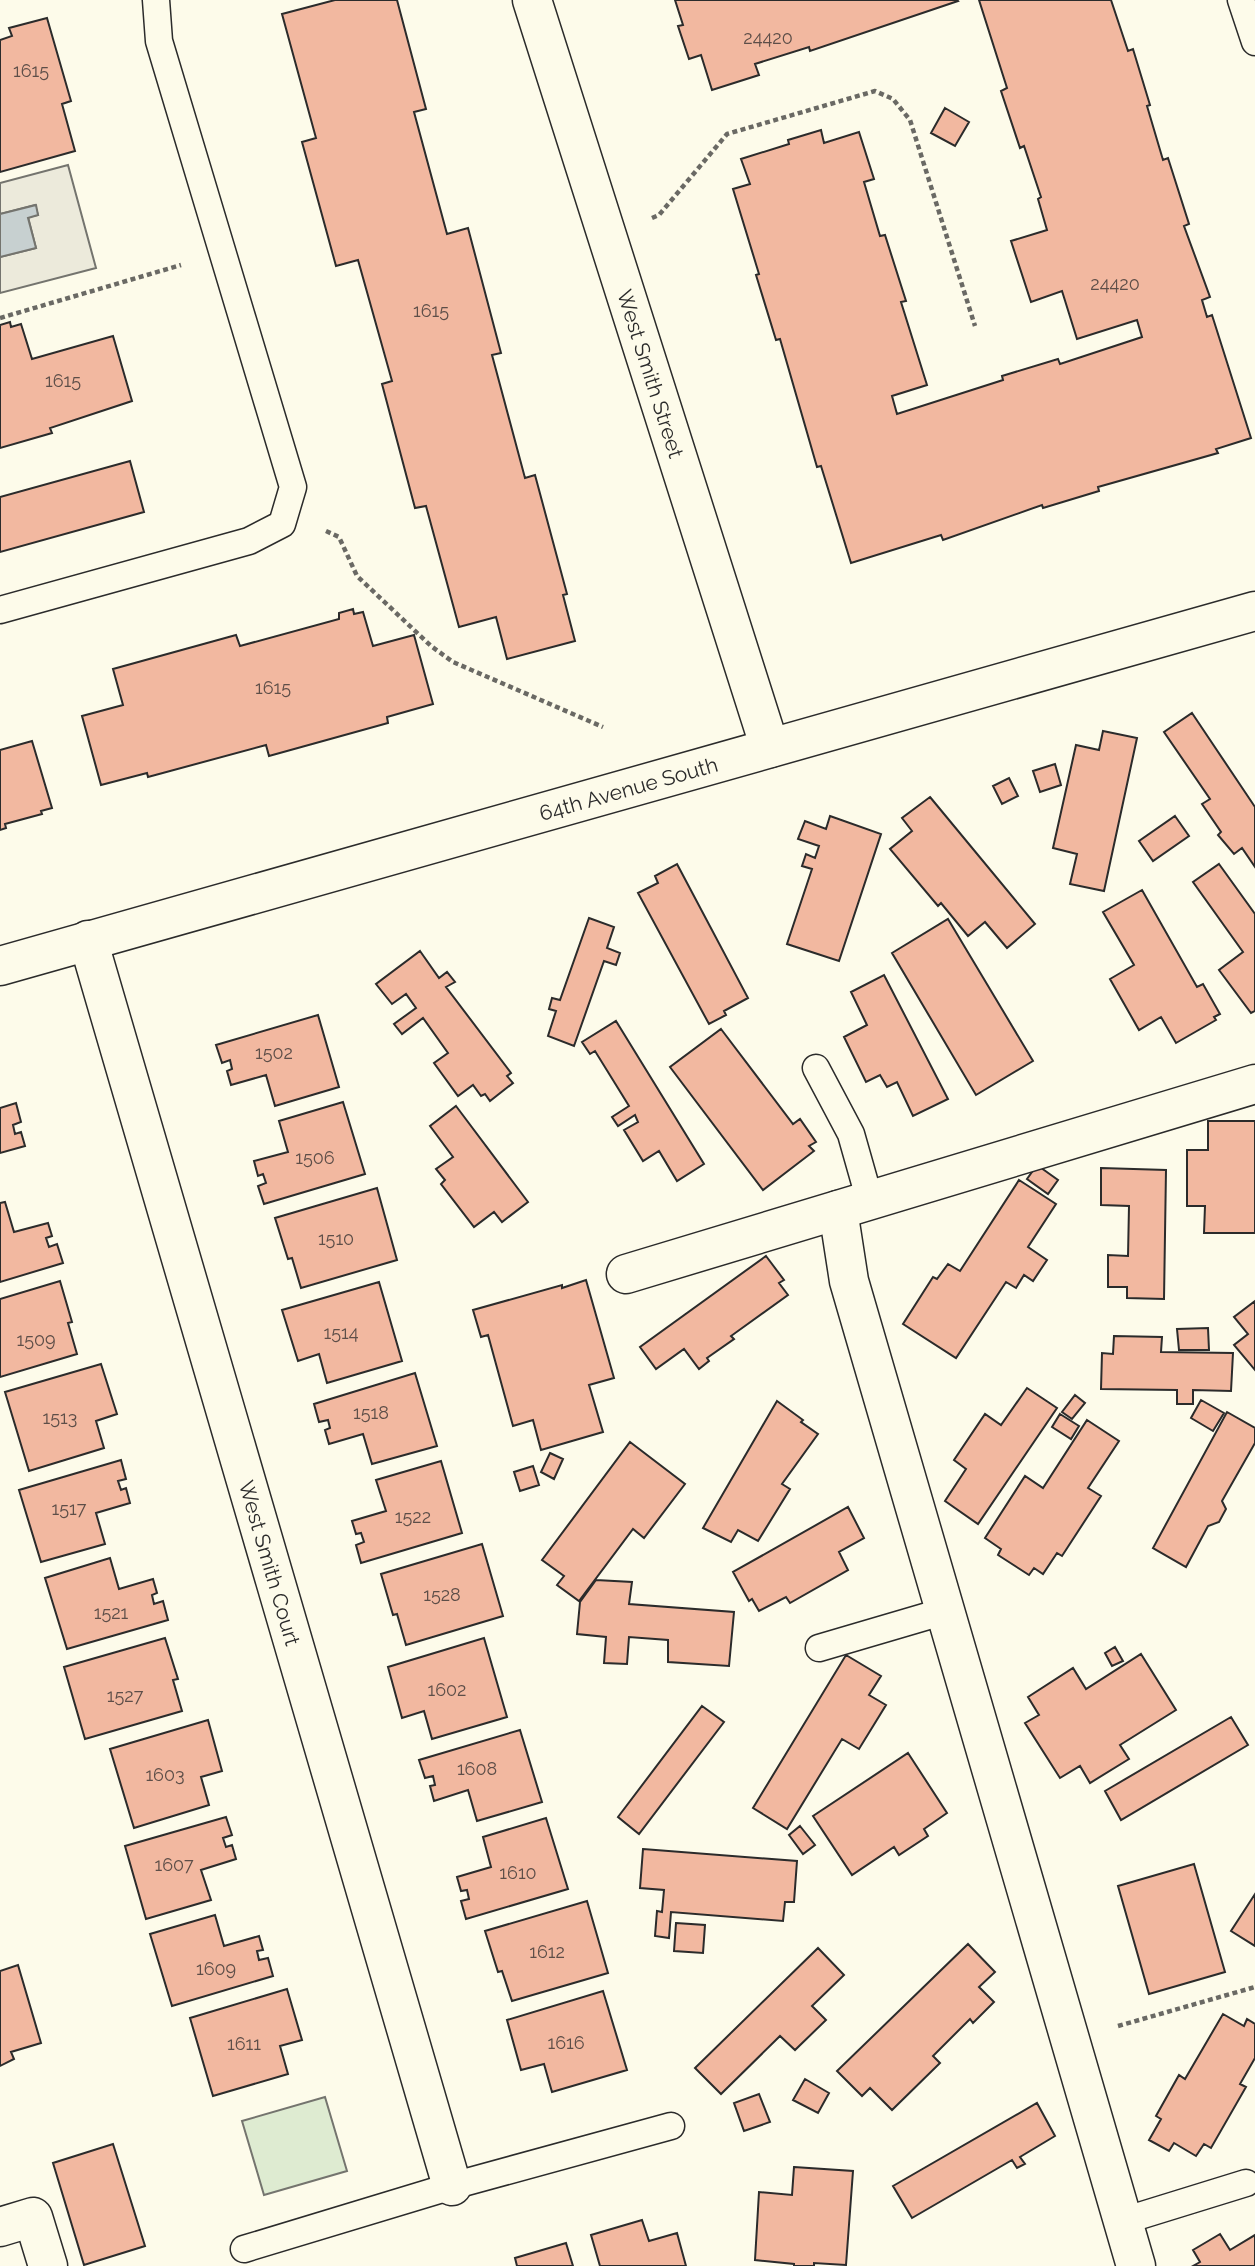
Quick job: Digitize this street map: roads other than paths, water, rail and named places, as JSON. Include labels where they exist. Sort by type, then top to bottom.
[{"type":"street","name":"West Smith Street","points":[[532,0],[770,748]]},
{"type":"street","name":"64th Avenue South","points":[[0,966],[1255,611]]},
{"type":"street","name":"West Smith Court","points":[[88,940],[452,2186]]},
{"type":"street","points":[[626,1274],[1255,1084]]},
{"type":"street","points":[[854,1205],[849,1281],[1136,2266]]},
{"type":"street","points":[[0,2227],[33,2217],[48,2266]]},
{"type":"lane","points":[[0,610],[249,541],[282,524],[293,487],[159,41],[156,0]]},
{"type":"lane","points":[[1241,0],[1255,42]]},
{"type":"lane","points":[[816,1068],[851,1134],[854,1205]]},
{"type":"lane","points":[[819,1648],[945,1611]]},
{"type":"lane","points":[[244,2249],[452,2186],[671,2126]]},
{"type":"lane","points":[[1123,2221],[1247,2183]]}]
